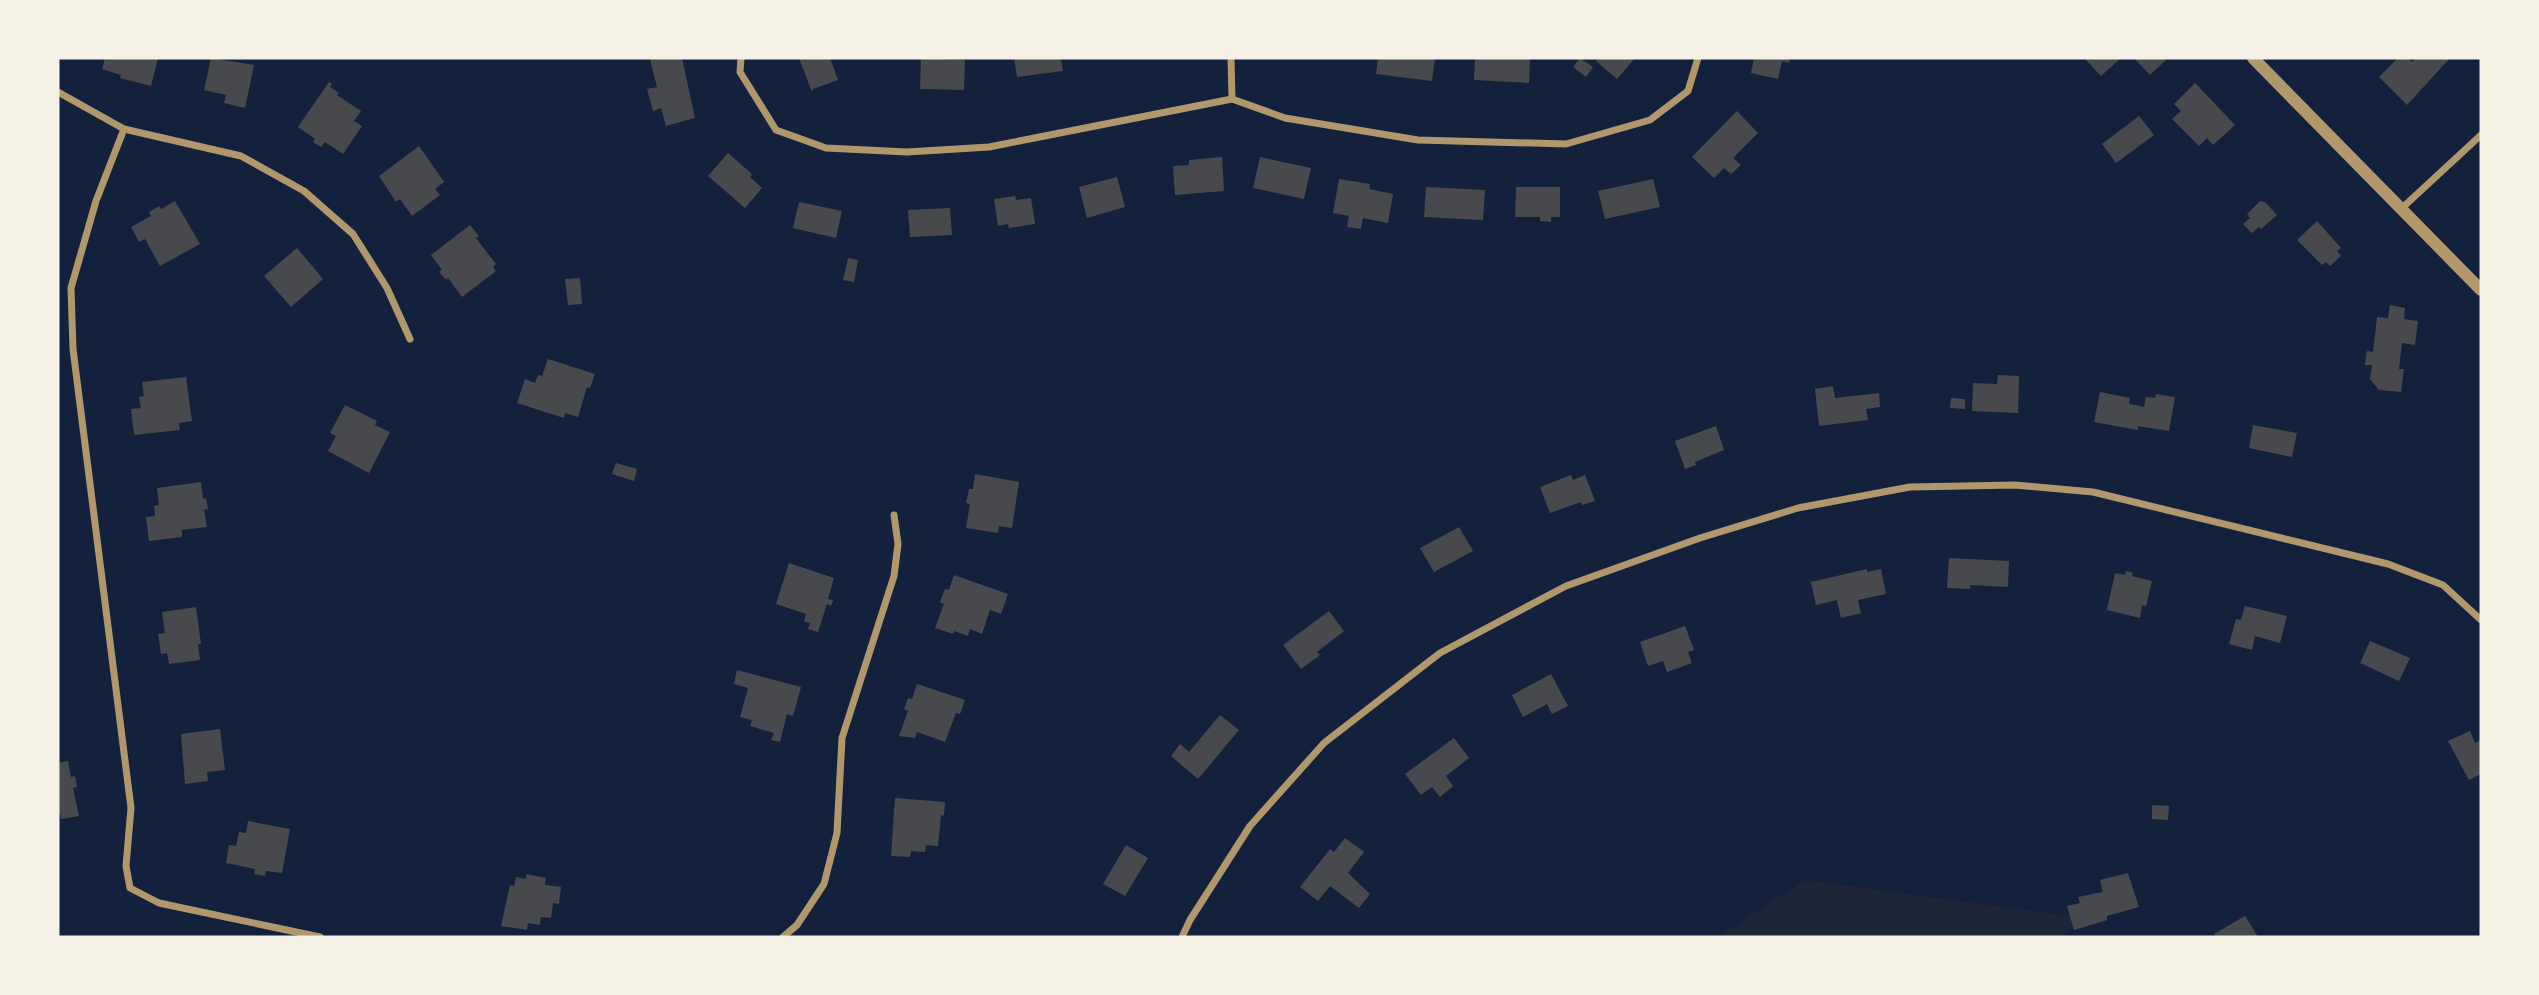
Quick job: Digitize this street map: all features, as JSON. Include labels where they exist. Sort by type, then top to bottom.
[{"type":"street","points":[[741,58],[740,72],[776,130],[826,148],[907,152],[989,148],[1233,99],[1286,118],[1418,140],[1566,144],[1650,120],[1689,92],[1698,58]]},
{"type":"street","points":[[1231,58],[1233,99]]},
{"type":"street","points":[[2253,58],[2481,290]]},
{"type":"street","points":[[58,92],[124,130],[241,156],[304,191],[353,234],[387,288],[410,339]]},
{"type":"street","points":[[124,130],[96,201],[71,288],[73,349],[131,808],[126,866],[130,888],[159,903],[320,937]]},
{"type":"street","points":[[2401,209],[2481,135]]},
{"type":"street","points":[[1182,937],[1250,826],[1324,743],[1440,653],[1566,586],[1700,538],[1798,508],[1910,487],[2015,485],[2093,492],[2388,564],[2443,585],[2481,620]]},
{"type":"street","points":[[783,937],[797,925],[824,884],[838,833],[842,738],[894,576],[898,544],[894,515]]},
{"type":"shaded area","points":[[1805,880],[2086,918],[2061,937],[1717,937]]},
{"type":"building","points":[[105,58],[158,58],[151,86],[120,78],[121,75],[102,69]]},
{"type":"building","points":[[211,58],[254,65],[245,108],[224,103],[226,95],[204,90]]},
{"type":"building","points":[[682,58],[695,118],[666,126],[661,108],[653,111],[647,89],[657,87],[650,59]]},
{"type":"building","points":[[799,58],[830,58],[838,80],[813,89],[812,92]]},
{"type":"building","points":[[921,58],[965,60],[964,90],[920,89]]},
{"type":"building","points":[[1014,58],[1061,58],[1063,71],[1017,77]]},
{"type":"building","points":[[1378,58],[1435,58],[1432,81],[1376,74]]},
{"type":"building","points":[[1475,58],[1530,58],[1529,83],[1474,80]]},
{"type":"building","points":[[1580,58],[1593,67],[1586,77],[1573,67]]},
{"type":"building","points":[[1599,58],[1635,58],[1617,79],[1596,61]]},
{"type":"building","points":[[1754,58],[1790,58],[1789,63],[1782,61],[1778,79],[1751,73]]},
{"type":"building","points":[[2084,58],[2121,58],[2101,76]]},
{"type":"building","points":[[2134,58],[2168,58],[2150,75]]},
{"type":"building","points":[[2398,58],[2408,58],[2412,62],[2415,58],[2450,58],[2407,105],[2379,77]]},
{"type":"building","points":[[329,82],[332,84],[330,87],[339,93],[337,95],[361,111],[354,121],[362,126],[343,154],[325,142],[321,147],[298,127]]},
{"type":"building","points":[[2195,83],[2235,125],[2213,145],[2207,138],[2199,146],[2172,119],[2181,111],[2174,104]]},
{"type":"building","points":[[1737,111],[1758,133],[1733,158],[1741,165],[1731,174],[1724,168],[1714,178],[1692,157]]},
{"type":"building","points":[[2139,116],[2154,135],[2116,163],[2102,144]]},
{"type":"building","points":[[419,146],[444,182],[435,189],[440,195],[412,216],[400,199],[396,202],[379,176]]},
{"type":"building","points":[[728,153],[752,174],[750,177],[762,188],[745,208],[708,176]]},
{"type":"building","points":[[1222,157],[1224,191],[1175,195],[1173,166],[1189,165],[1189,160]]},
{"type":"building","points":[[1260,157],[1311,168],[1304,199],[1253,188]]},
{"type":"building","points":[[1117,177],[1125,207],[1087,218],[1079,187]]},
{"type":"building","points":[[1339,179],[1370,184],[1369,189],[1393,194],[1388,223],[1363,218],[1361,229],[1347,227],[1349,216],[1333,213]]},
{"type":"building","points":[[1653,179],[1660,207],[1605,219],[1598,191]]},
{"type":"building","points":[[1426,187],[1485,190],[1483,220],[1424,217]]},
{"type":"building","points":[[1516,187],[1560,187],[1560,217],[1551,217],[1551,222],[1540,221],[1540,217],[1515,217]]},
{"type":"building","points":[[1015,196],[1016,200],[1031,198],[1035,224],[1009,228],[1008,224],[998,226],[994,199]]},
{"type":"building","points":[[175,201],[200,244],[160,266],[145,239],[139,242],[131,227],[151,216],[149,212],[159,206],[161,209]]},
{"type":"building","points":[[2260,201],[2265,202],[2277,215],[2252,233],[2243,224],[2250,218],[2247,214]]},
{"type":"building","points":[[799,202],[842,211],[836,238],[793,228]]},
{"type":"building","points":[[950,208],[952,235],[910,237],[908,210]]},
{"type":"building","points":[[2317,221],[2341,248],[2337,251],[2341,256],[2330,266],[2326,262],[2322,265],[2297,240]]},
{"type":"building","points":[[470,225],[479,236],[476,238],[496,264],[493,267],[496,271],[462,297],[448,278],[446,280],[439,272],[442,270],[431,255]]},
{"type":"building","points":[[297,248],[323,279],[291,307],[264,276]]},
{"type":"building","points":[[848,258],[858,260],[854,282],[843,280]]},
{"type":"building","points":[[580,278],[582,304],[568,305],[565,279]]},
{"type":"building","points":[[2390,305],[2405,308],[2404,319],[2418,321],[2415,345],[2402,343],[2399,369],[2404,369],[2401,392],[2379,390],[2370,379],[2372,365],[2365,365],[2367,351],[2373,352],[2377,317],[2388,318]]},
{"type":"building","points":[[548,359],[595,374],[590,388],[587,387],[578,417],[565,413],[564,418],[517,403],[525,379],[535,383],[538,375],[542,376]]},
{"type":"building","points":[[1998,375],[2019,376],[2018,413],[1972,411],[1973,383],[1997,384]]},
{"type":"building","points":[[186,377],[192,421],[179,423],[180,430],[134,435],[131,409],[141,408],[139,397],[144,396],[142,382]]},
{"type":"building","points":[[1833,386],[1835,398],[1879,393],[1880,407],[1866,409],[1868,420],[1819,426],[1815,389]]},
{"type":"building","points":[[2100,392],[2130,398],[2129,404],[2144,407],[2146,397],[2155,398],[2156,394],[2175,397],[2169,431],[2138,426],[2138,430],[2094,422]]},
{"type":"building","points":[[1951,398],[1965,399],[1965,409],[1950,408]]},
{"type":"building","points":[[345,405],[377,421],[375,425],[390,432],[369,473],[328,451],[336,436],[330,433]]},
{"type":"building","points":[[2253,425],[2297,433],[2292,457],[2249,448]]},
{"type":"building","points":[[1716,426],[1724,450],[1685,469],[1675,441]]},
{"type":"building","points":[[616,463],[637,469],[634,481],[612,474]]},
{"type":"building","points":[[975,474],[1019,482],[1012,528],[999,526],[998,533],[966,528],[970,504],[966,503],[969,489],[973,489]]},
{"type":"building","points":[[1571,475],[1573,480],[1585,475],[1595,501],[1582,505],[1581,502],[1550,513],[1540,487]]},
{"type":"building","points":[[201,482],[203,499],[206,498],[208,509],[204,510],[207,527],[182,530],[182,537],[149,541],[146,517],[155,516],[154,506],[159,505],[157,488]]},
{"type":"building","points":[[1459,527],[1473,551],[1434,572],[1420,548]]},
{"type":"building","points":[[1949,558],[2009,561],[2008,587],[1970,585],[1970,589],[1947,588]]},
{"type":"building","points":[[789,563],[834,578],[828,599],[833,600],[831,606],[827,604],[818,632],[808,629],[810,623],[804,621],[806,614],[776,604]]},
{"type":"building","points":[[1867,569],[1867,572],[1881,569],[1886,594],[1858,600],[1861,613],[1841,618],[1837,600],[1816,605],[1811,582]]},
{"type":"building","points":[[2126,571],[2133,573],[2132,576],[2152,581],[2146,606],[2142,605],[2140,618],[2107,610],[2115,573],[2125,575]]},
{"type":"building","points":[[954,575],[1008,594],[1001,614],[990,610],[982,634],[970,629],[968,636],[935,628],[944,604],[940,602],[945,589],[949,590]]},
{"type":"building","points":[[2245,606],[2287,616],[2280,643],[2255,636],[2252,650],[2229,644],[2236,619],[2241,620]]},
{"type":"building","points":[[196,607],[201,644],[198,644],[200,660],[169,664],[167,653],[161,654],[158,634],[165,633],[162,612]]},
{"type":"building","points":[[1329,611],[1344,631],[1317,652],[1320,655],[1301,669],[1283,645]]},
{"type":"building","points":[[1685,626],[1694,650],[1688,652],[1692,663],[1667,672],[1663,661],[1648,666],[1640,642]]},
{"type":"building","points":[[2370,641],[2410,658],[2399,681],[2360,663]]},
{"type":"building","points":[[737,670],[801,687],[793,716],[787,714],[780,742],[771,740],[774,733],[750,726],[752,720],[740,717],[748,688],[734,684]]},
{"type":"building","points":[[1551,674],[1568,706],[1552,714],[1547,704],[1523,717],[1512,695]]},
{"type":"building","points":[[917,684],[965,700],[960,714],[956,713],[945,742],[917,732],[915,738],[899,736],[908,711],[904,709],[908,698],[912,699]]},
{"type":"building","points":[[1220,715],[1239,730],[1198,779],[1171,756],[1180,744],[1189,752]]},
{"type":"building","points":[[220,729],[225,770],[207,772],[208,781],[185,784],[181,734]]},
{"type":"building","points":[[2470,731],[2475,743],[2479,741],[2481,745],[2481,774],[2469,780],[2448,741]]},
{"type":"building","points":[[1454,738],[1469,758],[1446,776],[1453,786],[1440,797],[1432,787],[1421,795],[1405,774]]},
{"type":"building","points":[[68,761],[71,777],[75,776],[77,787],[73,788],[79,816],[61,819],[60,814],[58,815],[58,763]]},
{"type":"building","points":[[895,798],[945,802],[938,846],[926,845],[925,852],[911,851],[910,857],[891,856]]},
{"type":"building","points":[[2152,805],[2169,806],[2168,820],[2152,819]]},
{"type":"building","points":[[248,821],[290,829],[282,873],[266,871],[265,876],[254,874],[255,869],[226,863],[229,845],[236,846],[239,832],[246,833]]},
{"type":"building","points":[[1345,838],[1364,852],[1348,873],[1370,894],[1359,908],[1330,886],[1318,901],[1300,887],[1330,849],[1334,852]]},
{"type":"building","points":[[1126,845],[1148,858],[1125,896],[1103,884]]},
{"type":"building","points":[[2128,873],[2139,907],[2107,916],[2107,920],[2074,930],[2067,906],[2080,903],[2078,897],[2103,892],[2100,880]]},
{"type":"building","points":[[526,874],[546,878],[545,885],[561,887],[559,904],[553,903],[551,918],[541,917],[540,925],[528,923],[527,930],[501,926],[510,885],[514,886],[516,877],[526,879]]},
{"type":"building","points":[[2245,916],[2258,937],[2216,937],[2214,934]]}]
